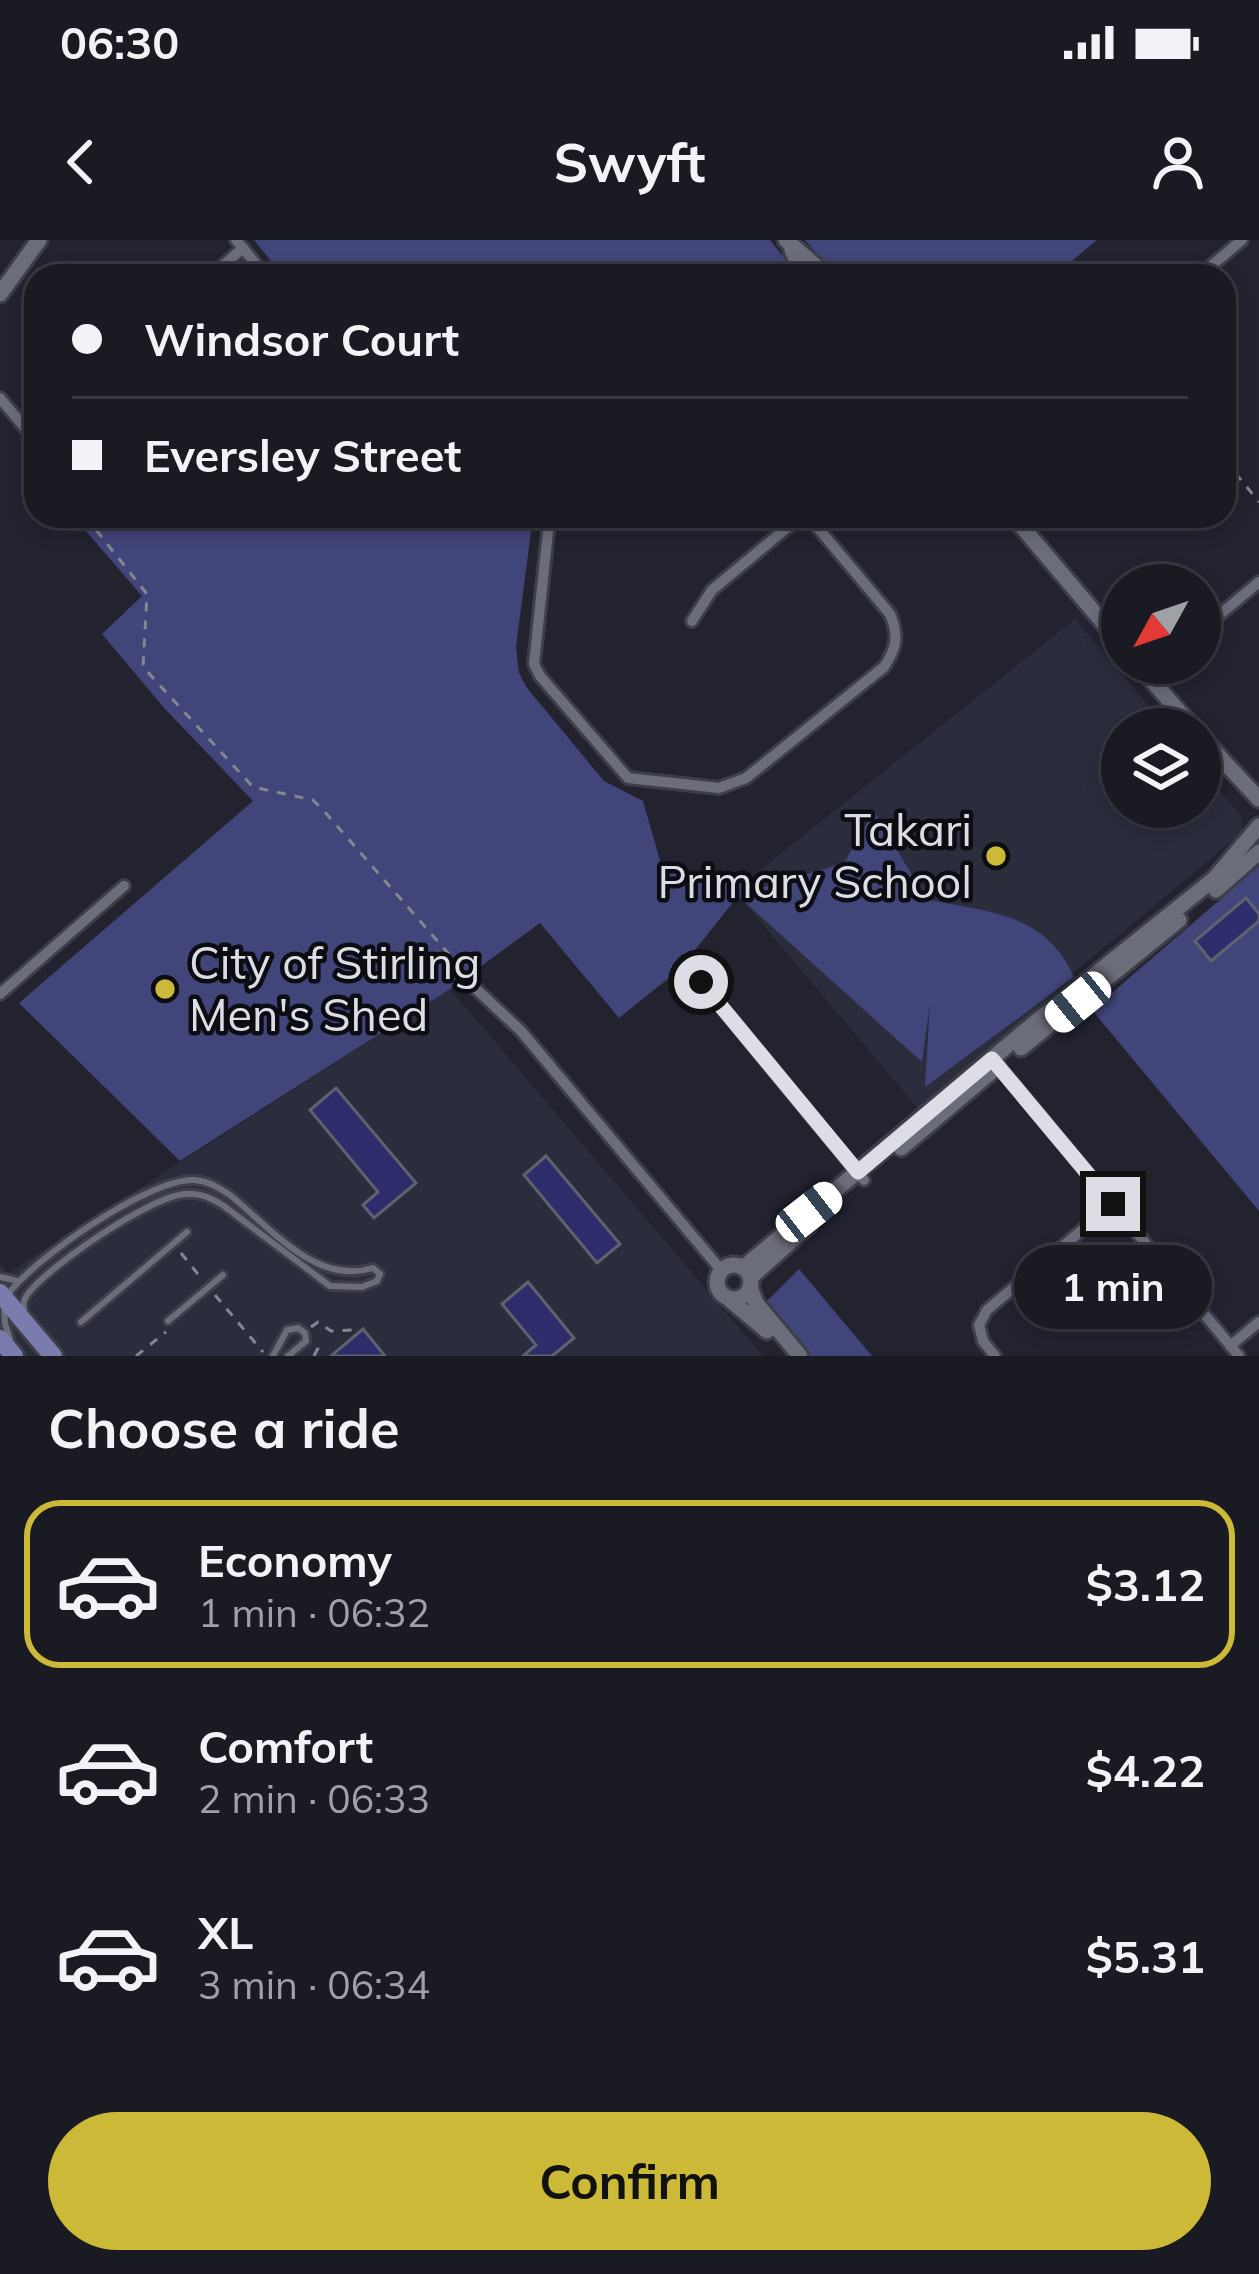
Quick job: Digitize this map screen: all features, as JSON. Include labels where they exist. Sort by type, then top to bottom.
[{"type":"main road","points":[[3,1300],[53,1356]]},
{"type":"main road","points":[[0,1339],[16,1356]]},
{"type":"street","points":[[0,294],[39,240]]},
{"type":"street","points":[[1213,264],[1242,240]]},
{"type":"street","points":[[787,241],[813,264]]},
{"type":"street","points":[[0,398],[24,427]]},
{"type":"street","points":[[550,528],[533,652],[540,676],[628,778],[718,788],[746,778],[884,667],[895,650],[896,630],[890,614],[815,528]]},
{"type":"street","points":[[692,621],[712,590],[789,528]]},
{"type":"street","points":[[1023,528],[1101,621]]},
{"type":"street","points":[[1221,614],[1259,582]]},
{"type":"street","points":[[1155,684],[1176,708]]},
{"type":"street","points":[[1221,761],[1259,799]]},
{"type":"street","points":[[1233,775],[1259,815]]},
{"type":"street","points":[[729,1298],[739,1298],[748,1278],[861,1176],[1214,879],[1259,826]]},
{"type":"street","points":[[995,1063],[1259,852]]},
{"type":"street","points":[[0,994],[124,886]]},
{"type":"street","points":[[701,982],[861,1176]]},
{"type":"street","points":[[475,988],[521,1031],[721,1270]]},
{"type":"street","points":[[995,1063],[1234,1351],[1259,1322]]},
{"type":"street","points":[[995,1356],[983,1341],[979,1325],[987,1310],[1113,1204]]},
{"type":"street","points":[[788,1356],[759,1321],[717,1285],[721,1270],[729,1265],[748,1278],[756,1303],[800,1356]]},
{"type":"lane","points":[[3,1300],[28,1294],[123,1219],[176,1195],[193,1193],[224,1205],[330,1286],[362,1287],[377,1281],[380,1274],[373,1268],[354,1274],[325,1269],[213,1184],[173,1182],[78,1233],[18,1281],[3,1300],[4,1324],[16,1356]]},
{"type":"lane","points":[[82,1322],[188,1232]]},
{"type":"lane","points":[[168,1322],[223,1275]]},
{"type":"lane","points":[[0,1277],[18,1281]]},
{"type":"lane","points":[[25,1323],[23,1306],[28,1294]]},
{"type":"lane","points":[[273,1356],[285,1333],[298,1328],[306,1341],[288,1356]]},
{"type":"path","points":[[1236,474],[1259,502]]},
{"type":"path","points":[[95,528],[147,594],[143,667],[253,787],[313,800],[454,957],[475,988]]},
{"type":"path","points":[[314,1356],[318,1348],[313,1322],[331,1331],[353,1330]]},
{"type":"shaded area","points":[[254,240],[770,240],[789,264],[273,264]]},
{"type":"shaded area","points":[[805,240],[1097,240],[1068,264],[826,264]]},
{"type":"shaded area","points":[[83,528],[534,528],[516,647],[519,673],[604,781],[643,801],[662,868],[748,880],[740,894],[844,863],[874,811],[926,899],[993,912],[1031,927],[1062,955],[1074,977],[925,1087],[930,1003],[922,1062],[738,896],[680,969],[619,1018],[540,923],[450,989],[180,1161],[19,1003],[253,801],[102,634],[142,596]]},
{"type":"shaded area","name":"Takari Primary School","points":[[1075,619],[1101,650],[1101,684],[1130,684],[1150,708],[1101,708],[1101,828],[1221,828],[1221,793],[1241,816],[1243,832],[1078,969],[927,1119],[738,895],[748,880]]},
{"type":"shaded area","points":[[1259,866],[1259,1211],[1092,1010]]},
{"type":"shaded area","points":[[450,989],[763,1356],[0,1356],[0,1264],[8,1273]]},
{"type":"shaded area","points":[[799,1269],[872,1356],[805,1356],[762,1306]]},
{"type":"building","points":[[1246,898],[1259,921],[1211,961],[1195,941]]},
{"type":"building","points":[[336,1088],[416,1183],[374,1218],[363,1205],[378,1192],[310,1110]]},
{"type":"building","points":[[546,1156],[620,1244],[597,1263],[524,1175]]},
{"type":"building","points":[[528,1282],[574,1338],[552,1356],[523,1356],[536,1345],[502,1304]]},
{"type":"building","points":[[363,1329],[385,1356],[331,1356]]},
{"type":"place","name":"Takari Primary School","points":[[996,856]]},
{"type":"place","name":"City of Stirling Men's Shed","points":[[165,989]]},
{"type":"route","points":[[701,982],[858,1172],[992,1059],[1113,1204]]}]
